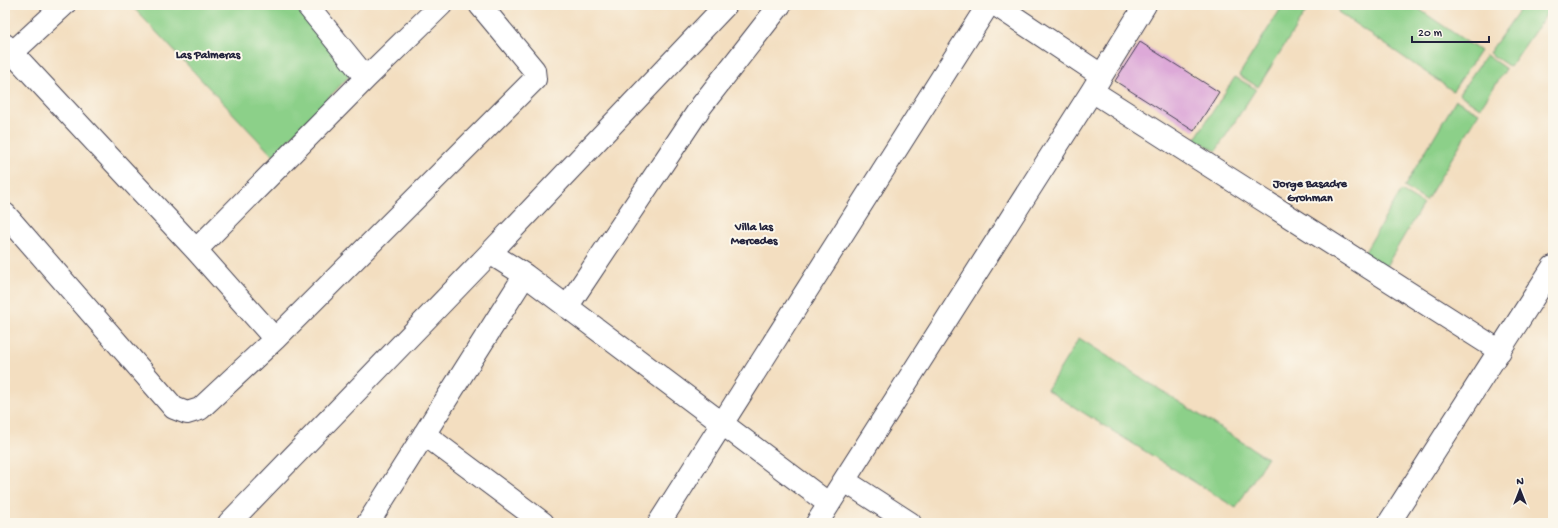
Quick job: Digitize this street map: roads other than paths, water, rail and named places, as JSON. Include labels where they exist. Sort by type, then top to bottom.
[{"type":"street","points":[[64,5],[9,49],[196,250],[275,339]]},
{"type":"street","points":[[307,5],[366,78]]},
{"type":"street","points":[[196,250],[366,78],[441,5]]},
{"type":"street","points":[[5,214],[174,408],[187,413],[200,409],[275,339],[535,79],[534,70],[480,5]]},
{"type":"street","points":[[229,523],[490,253],[726,5]]},
{"type":"street","points":[[567,307],[702,105],[780,5]]},
{"type":"street","points":[[659,523],[988,5]]},
{"type":"street","points":[[996,5],[1097,83],[1500,351]]},
{"type":"street","points":[[817,523],[1145,5]]},
{"type":"street","points":[[490,253],[525,275],[829,504]]},
{"type":"street","points":[[1389,523],[1553,267]]},
{"type":"street","points":[[377,520],[424,434],[525,275]]},
{"type":"street","points":[[424,434],[543,523]]},
{"type":"street","points":[[845,481],[910,523]]},
{"type":"district","name":"Las Palmeras","points":[[208,56]]},
{"type":"district","name":"Jorge Basadre Grohman","points":[[1310,192]]},
{"type":"district","name":"Villa las Mercedes","points":[[754,235]]}]
